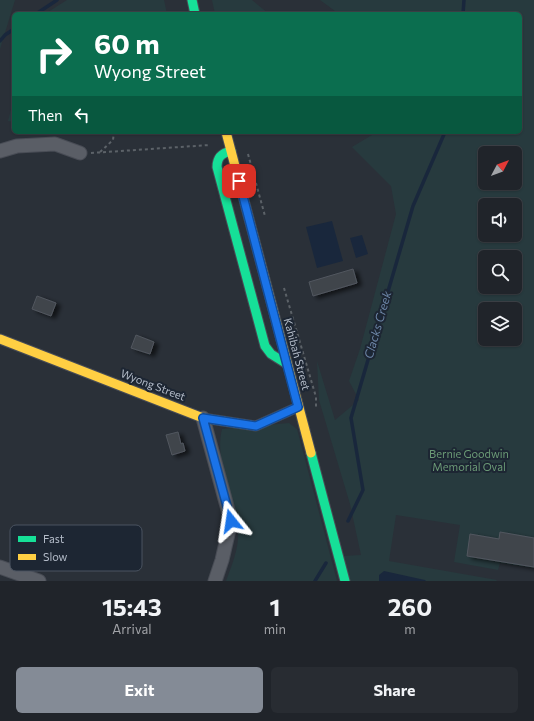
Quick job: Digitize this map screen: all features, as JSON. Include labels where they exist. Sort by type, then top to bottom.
[{"type":"street","points":[[192,0],[195,12]]},
{"type":"street","name":"Kahibah Street","points":[[227,134],[345,581]]},
{"type":"street","points":[[0,151],[17,146],[56,144],[80,153]]},
{"type":"street","points":[[230,147],[218,157],[216,162],[217,167],[265,346],[270,354],[287,364]]},
{"type":"street","name":"Wyong Street","points":[[0,339],[203,418],[256,426],[298,407]]},
{"type":"street","points":[[203,418],[231,521],[222,560],[215,581]]},
{"type":"street","points":[[0,567],[10,571]]},
{"type":"street","points":[[11,571],[39,581]]},
{"type":"path","points":[[100,153],[113,140],[114,134]]},
{"type":"path","points":[[80,153],[230,147]]},
{"type":"green space","points":[[0,0],[15,0],[0,49]]},
{"type":"green space","points":[[67,0],[164,0],[167,12],[48,12]]},
{"type":"green space","points":[[212,0],[252,0],[267,12],[215,12]]},
{"type":"green space","name":"Bernie Goodwin Memorial Oval","points":[[320,0],[534,0],[534,568],[500,563],[498,570],[454,562],[460,525],[396,515],[389,561],[497,580],[496,581],[350,581],[343,556],[361,555],[350,504],[319,400],[317,361],[335,420],[359,400],[349,381],[360,349],[396,214],[391,186],[352,147],[374,134],[522,134],[522,12],[336,12]]},
{"type":"green space","points":[[12,106],[12,122],[8,121]]},
{"type":"green space","points":[[289,423],[297,429],[337,581],[226,581],[238,542],[238,528],[222,467],[220,442],[222,429]]},
{"type":"water","points":[[332,221],[343,261],[317,268],[306,227]]},
{"type":"water","points":[[362,235],[368,254],[356,258],[350,238]]},
{"type":"water","points":[[384,571],[426,581],[379,581],[379,575]]},
{"type":"building","points":[[353,269],[357,283],[313,296],[309,282]]},
{"type":"building","points":[[37,296],[56,303],[51,316],[32,309]]},
{"type":"building","points":[[136,335],[154,342],[150,354],[131,348]]},
{"type":"building","points":[[178,432],[181,444],[183,443],[185,451],[172,455],[166,435]]},
{"type":"building","points":[[500,532],[534,538],[534,567],[467,556],[470,534],[499,539]]},
{"type":"waterway","name":"Clacks Creek","points":[[39,12],[57,0]]},
{"type":"waterway","name":"Clacks Creek","points":[[463,12],[464,0]]},
{"type":"waterway","name":"Clacks Creek","points":[[0,41],[12,30]]},
{"type":"waterway","name":"Clacks Creek","points":[[348,521],[363,490],[351,418],[413,206],[444,134]]},
{"type":"waterway","name":"Clacks Creek","points":[[315,581],[326,563]]},
{"type":"traffic: fast","points":[[192,0],[195,12]]},
{"type":"traffic: fast","points":[[231,151],[221,156],[217,167],[265,346],[271,354],[287,364]]},
{"type":"traffic: fast","points":[[311,453],[345,581]]},
{"type":"traffic: slow","points":[[227,134],[311,453]]},
{"type":"traffic: slow","points":[[0,339],[203,418],[256,426],[298,407]]},
{"type":"route","points":[[231,521],[203,418],[256,426],[298,407],[239,181]]}]
